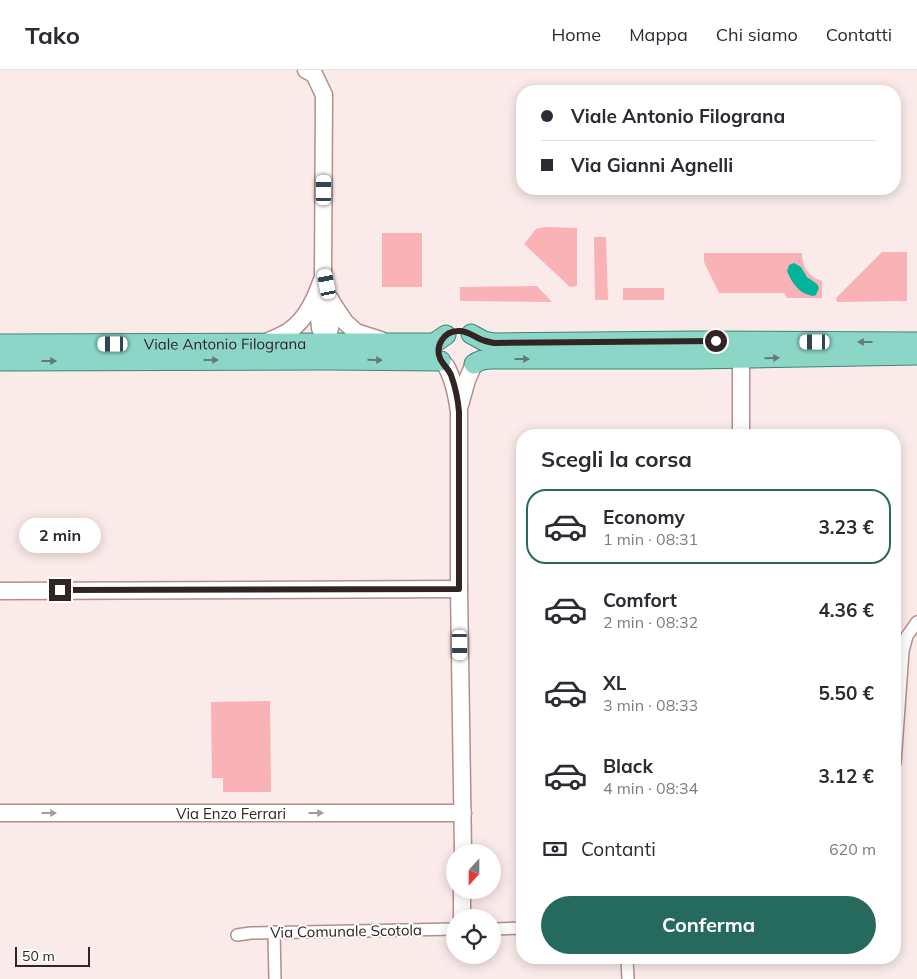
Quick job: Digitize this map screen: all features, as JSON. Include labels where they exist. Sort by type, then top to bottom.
[{"type":"main road","points":[[916,345],[697,350],[492,359],[477,361],[464,371],[451,370],[443,364],[438,350],[442,339],[446,335],[458,330],[484,341],[494,343],[697,350],[740,359],[916,345]]},
{"type":"main road","points":[[471,334],[478,345],[479,352],[474,364]]},
{"type":"main road","name":"Viale Antonio Filograna","points":[[0,361],[327,351],[393,343],[434,343],[446,335]]},
{"type":"main road","name":"Viale Antonio Filograna","points":[[0,344],[263,343],[443,364]]},
{"type":"street","points":[[306,70],[314,74],[324,95],[323,277],[324,298],[332,318],[327,351]]},
{"type":"street","points":[[263,343],[291,330],[324,298]]},
{"type":"street","points":[[324,298],[356,332],[393,343]]},
{"type":"street","points":[[740,359],[741,429]]},
{"type":"street","points":[[443,364],[450,374],[458,401],[459,412],[459,589],[463,844]]},
{"type":"street","points":[[459,412],[467,380],[474,364]]},
{"type":"street","points":[[0,591],[459,589]]},
{"type":"street","points":[[901,679],[903,651],[907,636],[917,622]]},
{"type":"street","name":"Via Enzo Ferrari","points":[[0,813],[463,813]]},
{"type":"street","points":[[501,929],[516,928]]},
{"type":"street","name":"Via Comunale Scotola","points":[[237,935],[274,932],[446,929]]},
{"type":"street","points":[[274,932],[275,979]]},
{"type":"street","points":[[627,964],[628,979]]},
{"type":"shaded area","points":[[545,227],[577,228],[577,286],[570,287],[524,244],[536,229]]},
{"type":"shaded area","points":[[382,233],[422,233],[422,287],[382,287]]},
{"type":"shaded area","points":[[594,237],[606,237],[608,300],[595,300]]},
{"type":"shaded area","points":[[882,252],[907,252],[907,301],[837,302],[836,298]]},
{"type":"shaded area","points":[[704,253],[802,253],[803,262],[807,270],[813,277],[822,281],[822,298],[787,298],[784,293],[719,293],[704,262]],"holes":[[[800,267],[819,288],[816,295],[796,287],[787,271]]]},
{"type":"shaded area","points":[[794,263],[801,267],[807,277],[817,284],[819,288],[816,295],[804,293],[794,284],[787,271],[789,265]]},
{"type":"shaded area","points":[[537,286],[552,302],[460,301],[460,287]]},
{"type":"shaded area","points":[[623,288],[664,288],[664,300],[623,300]]},
{"type":"shaded area","points":[[270,701],[271,792],[223,792],[223,778],[212,778],[211,702]]},
{"type":"route","points":[[60,590],[459,589],[459,412],[458,401],[450,374],[439,356],[440,344],[446,335],[458,330],[484,341],[494,343],[716,341]]}]
